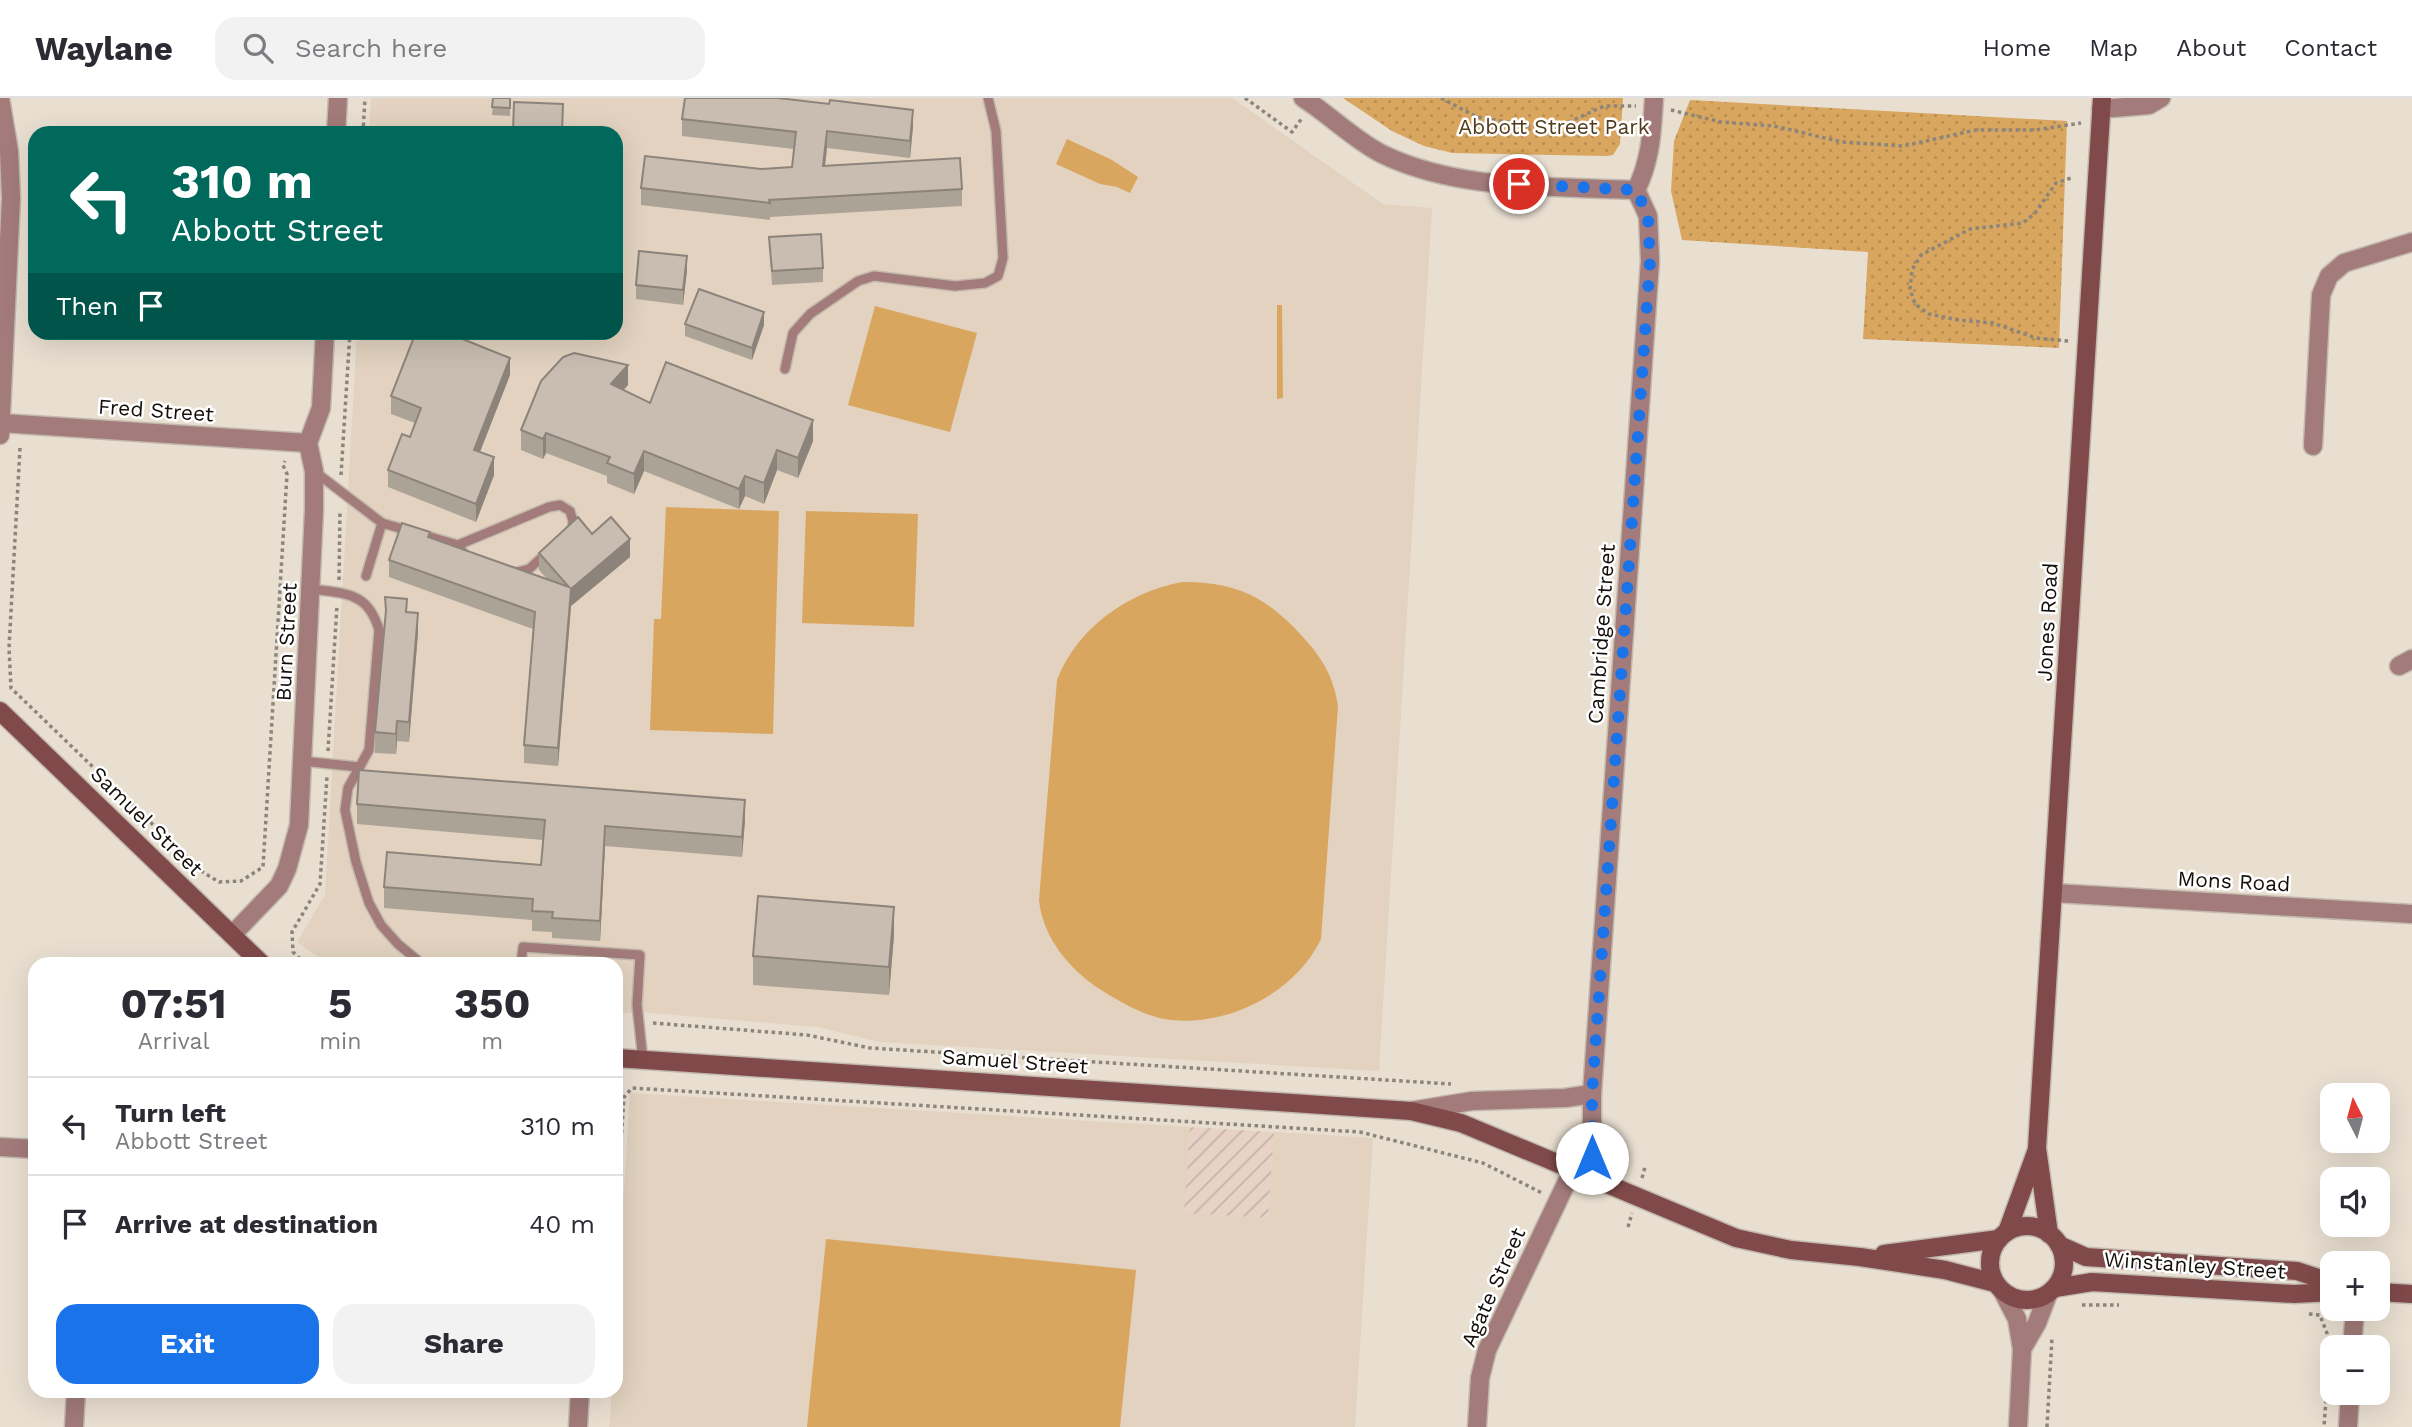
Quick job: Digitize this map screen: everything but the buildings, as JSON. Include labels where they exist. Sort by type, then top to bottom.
[{"type":"street","points":[[0,98],[9,151],[0,435]]},
{"type":"street","points":[[336,126],[338,98]]},
{"type":"street","points":[[1303,98],[1349,134],[1381,153],[1422,170],[1493,183],[1636,190],[1644,175],[1650,151],[1653,102]]},
{"type":"street","points":[[2101,103],[2149,104],[2161,98]]},
{"type":"street","name":"Jones Road","points":[[2054,1240],[2037,1149],[2101,103]]},
{"type":"street","name":"Cambridge Street","points":[[1592,1179],[1592,1094],[1650,261],[1648,216],[1636,190]]},
{"type":"street","points":[[2313,446],[2321,295],[2329,276],[2344,262],[2412,242]]},
{"type":"street","points":[[308,443],[321,408],[325,340]]},
{"type":"street","name":"Fred Street","points":[[1,423],[308,443]]},
{"type":"street","name":"Burn Street","points":[[232,935],[279,886],[287,869],[299,825],[312,589],[314,471],[308,443]]},
{"type":"street","name":"Samuel Street","points":[[0,711],[255,957]]},
{"type":"street","name":"Mons Road","points":[[2054,892],[2412,914]]},
{"type":"street","name":"Samuel Street","points":[[623,1059],[1411,1111],[1461,1123],[1736,1238],[1791,1250],[1860,1256],[1945,1270],[1999,1288]]},
{"type":"street","name":"Samuel Street","points":[[1411,1111],[1472,1101],[1565,1098],[1592,1094]]},
{"type":"street","points":[[0,1147],[28,1149]]},
{"type":"street","name":"Jones Road","points":[[2003,1235],[2037,1149]]},
{"type":"street","name":"Agate Street","points":[[1477,1427],[1480,1378],[1487,1350],[1572,1171]]},
{"type":"street","points":[[2018,1427],[2022,1349],[2017,1319],[1991,1272],[1990,1261],[1993,1249],[2003,1235],[2029,1227],[2054,1240],[2063,1256],[2064,1267],[2022,1349]]},
{"type":"street","name":"Samuel Street","points":[[1860,1256],[1960,1246],[2003,1235]]},
{"type":"street","name":"Winstanley Street","points":[[2054,1240],[2086,1257],[2297,1271],[2320,1279]]},
{"type":"street","name":"Winstanley Street","points":[[2052,1291],[2092,1282],[2294,1294],[2320,1293]]},
{"type":"street","points":[[1999,1288],[2017,1299],[2033,1300],[2052,1291]]},
{"type":"street","points":[[2390,1293],[2412,1294]]},
{"type":"street","points":[[74,1427],[76,1398]]},
{"type":"street","points":[[578,1427],[580,1398]]},
{"type":"street","points":[[2348,1427],[2349,1405]]},
{"type":"lane","points":[[785,369],[793,333],[810,314],[858,281],[874,276],[955,286],[985,283],[998,276],[1003,258],[996,131],[988,98]]},
{"type":"lane","points":[[314,471],[382,523],[458,545],[468,560],[480,564]]},
{"type":"lane","points":[[458,545],[525,515],[559,505],[570,511],[573,521],[572,531],[565,538]]},
{"type":"lane","points":[[366,576],[382,523]]},
{"type":"lane","points":[[504,571],[521,573],[556,546]]},
{"type":"lane","points":[[312,589],[349,595],[371,609],[379,630],[369,750],[348,788],[345,810],[356,862],[369,903],[381,925],[414,957]]},
{"type":"lane","points":[[302,761],[359,768]]},
{"type":"lane","points":[[522,957],[523,947],[640,954],[637,1005],[643,1060]]},
{"type":"path","points":[[364,126],[366,98]]},
{"type":"path","points":[[1245,98],[1292,132],[1302,118]]},
{"type":"path","points":[[1441,98],[1477,117],[1530,126],[1567,123],[1604,106],[1653,102],[1721,122],[1773,126],[1842,142],[1903,146],[1976,130],[2036,130],[2080,124],[2101,103]]},
{"type":"path","points":[[2071,178],[2056,183],[2035,213],[2023,223],[1970,229],[1921,255],[1912,270],[1910,289],[1915,303],[1928,314],[1993,323],[2036,338],[2087,342]]},
{"type":"path","points":[[298,957],[293,952],[292,932],[320,884],[338,593],[349,340]]},
{"type":"path","points":[[20,448],[9,648],[11,688],[158,831],[201,871],[219,882],[242,881],[263,867],[287,474],[283,465],[286,459]]},
{"type":"path","points":[[639,1023],[807,1035],[870,1048],[1455,1084]]},
{"type":"path","points":[[623,1112],[624,1097],[632,1088],[1360,1132],[1483,1163],[1542,1193]]},
{"type":"path","points":[[2078,1305],[2129,1305]]},
{"type":"path","points":[[2306,1314],[2320,1315],[2330,1341],[2324,1427]]},
{"type":"path","points":[[2047,1427],[2052,1329]]},
{"type":"shaded area","points":[[371,98],[1232,98],[1383,204],[1432,208],[1379,1071],[880,1042],[818,1027],[640,1012],[623,1013],[623,957],[318,957],[297,942],[325,895],[357,340],[623,340],[623,126],[369,126]]},
{"type":"shaded area","points":[[630,1093],[1190,1127],[1185,1213],[1268,1218],[1274,1132],[1373,1138],[1355,1427],[609,1427],[611,1398],[623,1398],[623,1206]]},
{"type":"shaded area","points":[[1190,1127],[1274,1132],[1268,1218],[1184,1213]]},
{"type":"green space","name":"Abbott Street Park","points":[[1343,98],[1623,98],[1620,144],[1613,155],[1607,156],[1452,153],[1424,146],[1392,131]]},
{"type":"green space","points":[[1690,100],[2067,121],[2059,348],[1863,339],[1868,252],[1682,240],[1671,191],[1674,141]]},
{"type":"green space","points":[[1067,139],[1112,160],[1138,177],[1130,193],[1100,184],[1056,164]]},
{"type":"green space","points":[[1277,305],[1282,305],[1283,398],[1277,399]]},
{"type":"green space","points":[[875,306],[977,333],[950,432],[848,405]]},
{"type":"green space","points":[[666,507],[779,511],[773,734],[650,730],[654,619],[661,619]]},
{"type":"green space","points":[[806,511],[918,514],[914,627],[802,623]]},
{"type":"green space","points":[[1182,582],[1234,588],[1275,610],[1315,651],[1330,676],[1338,706],[1321,939],[1309,959],[1276,991],[1233,1013],[1187,1021],[1164,1019],[1139,1011],[1089,982],[1068,962],[1052,940],[1039,900],[1057,680],[1077,644],[1107,615],[1142,594]]},
{"type":"green space","points":[[826,1239],[1136,1270],[1120,1427],[807,1427]]},
{"type":"route","points":[[1519,184],[1636,190],[1648,216],[1650,261],[1592,1094],[1592,1158]]}]
